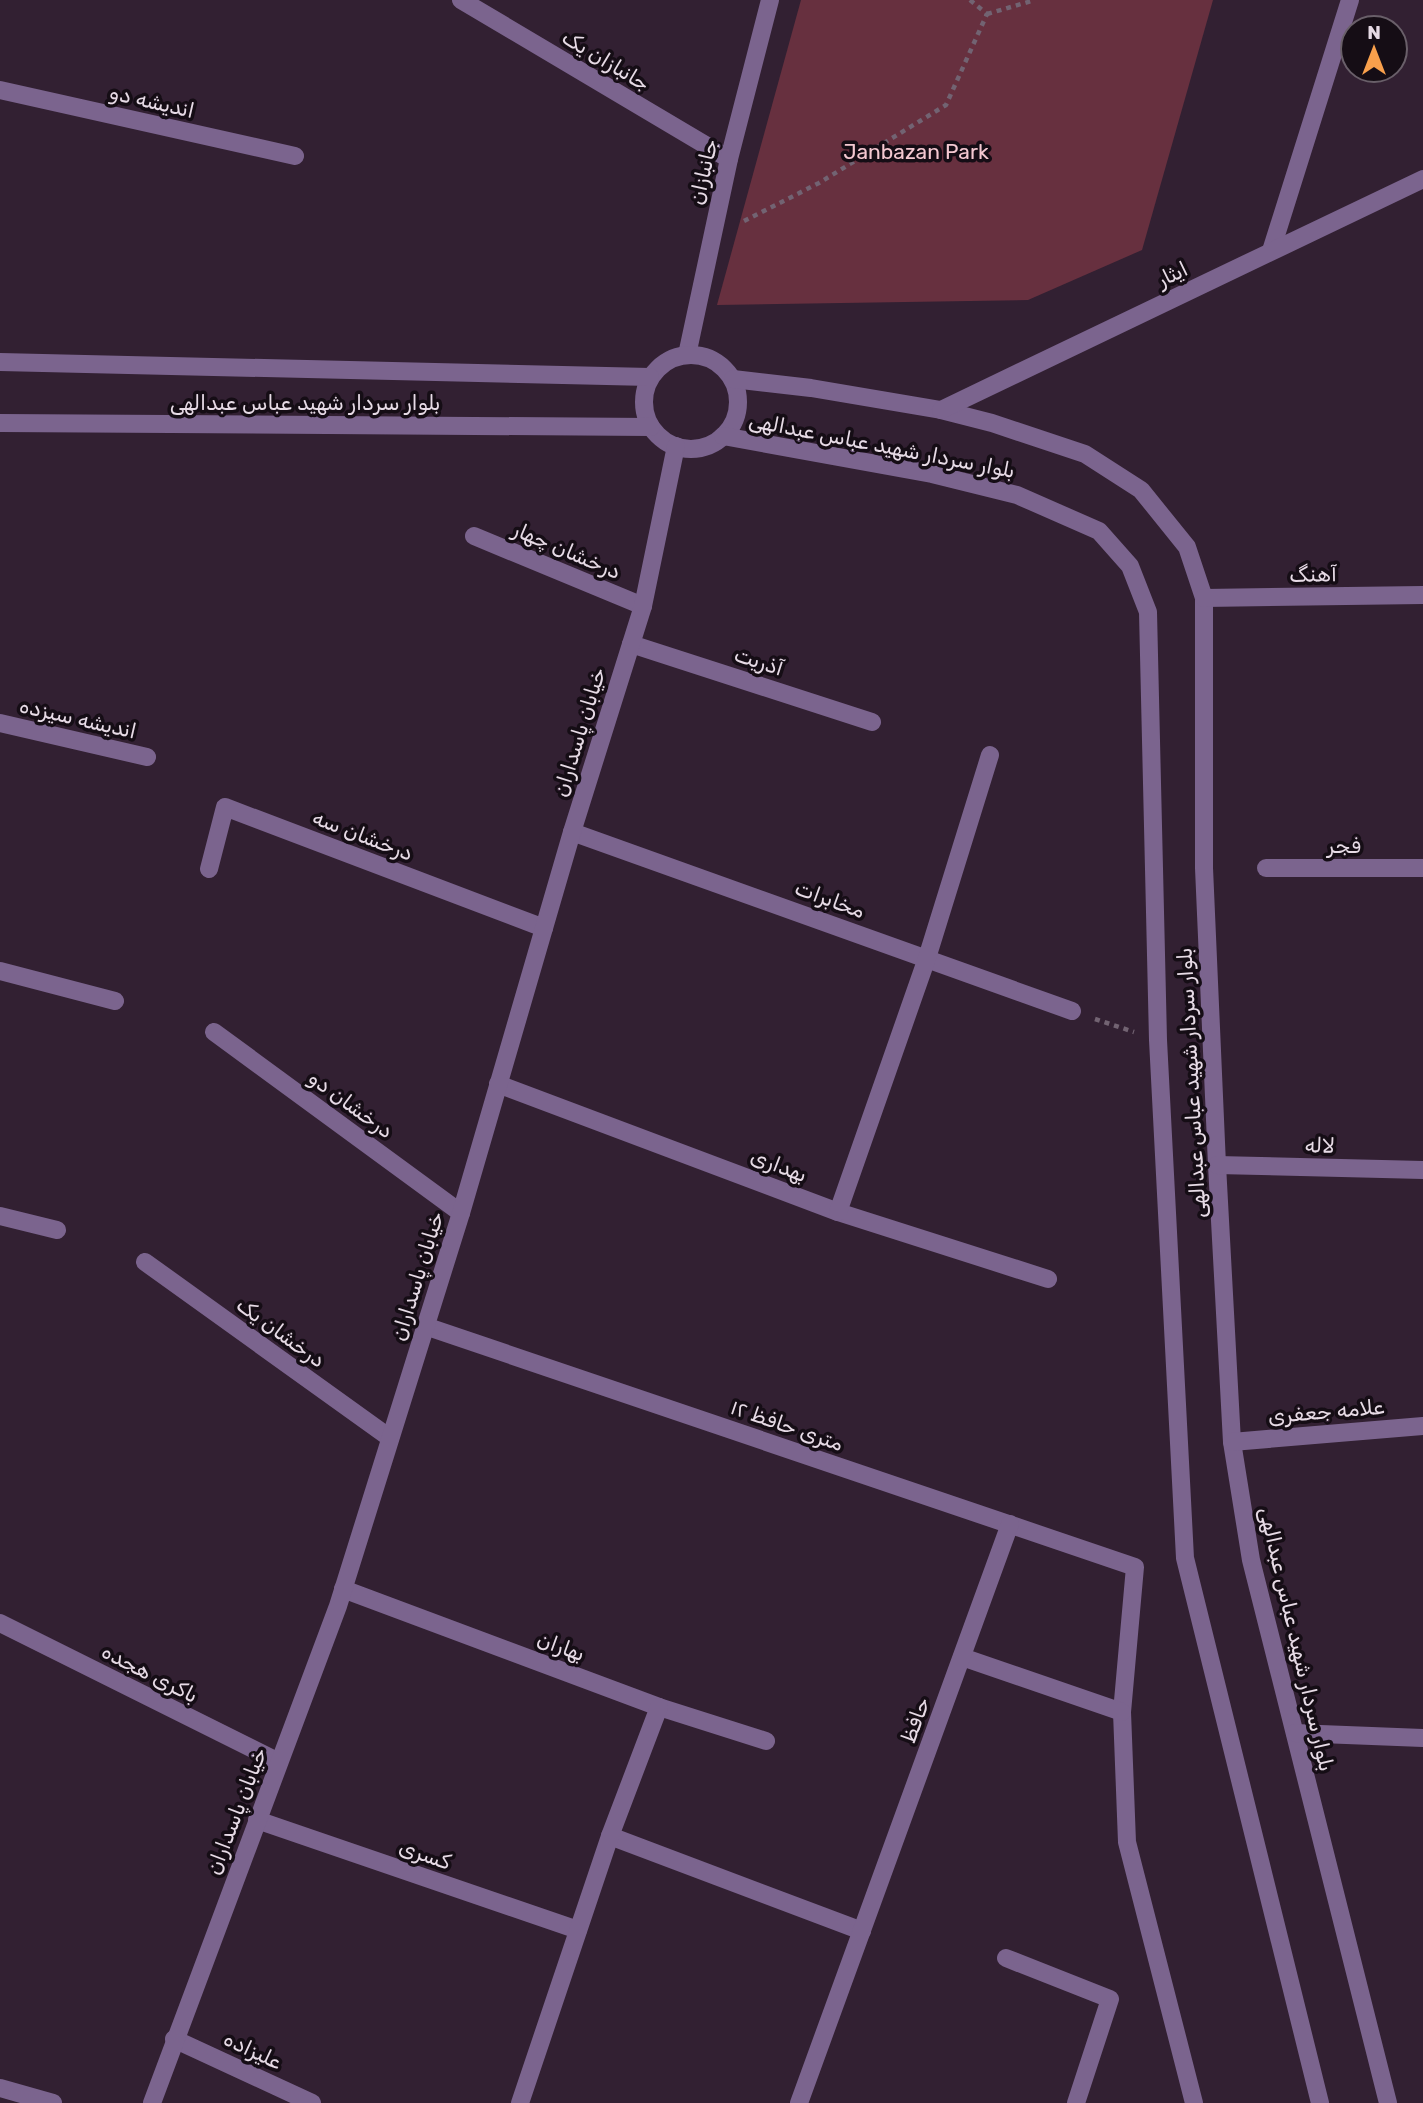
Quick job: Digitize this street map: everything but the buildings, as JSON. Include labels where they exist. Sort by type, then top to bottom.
[{"type":"street","name":"جانبازان یک","points":[[461,0],[729,159]]},
{"type":"street","name":"جانبازان","points":[[687,355],[729,159],[769,0]]},
{"type":"street","points":[[1271,251],[1350,0]]},
{"type":"street","name":"اندیشه دو","points":[[0,90],[295,156]]},
{"type":"street","name":"ایثار","points":[[941,410],[1423,179]]},
{"type":"street","points":[[687,355],[705,356],[721,365],[733,379],[738,398],[735,419],[723,436],[709,445],[693,449],[676,446],[662,439],[651,427],[645,411],[644,394],[650,377],[660,366],[673,358],[687,355]]},
{"type":"street","name":"بلوار سردار شهید عباس عبدالهی","points":[[0,362],[650,377]]},
{"type":"street","name":"بلوار سردار شهید عباس عبدالهی","points":[[733,379],[811,388],[941,410],[992,423],[1085,454],[1140,490],[1187,547],[1204,598],[1204,868],[1232,1442],[1251,1560],[1388,2103]]},
{"type":"street","name":"بلوار سردار شهید عباس عبدالهی","points":[[0,423],[651,427]]},
{"type":"street","name":"بلوار سردار شهید عباس عبدالهی","points":[[723,436],[932,474],[1017,495],[1099,531],[1130,566],[1148,612],[1157,1040],[1185,1558],[1320,2103]]},
{"type":"street","name":"خیابان پاسداران","points":[[152,2103],[343,1589],[461,1213],[572,832],[643,606],[676,446]]},
{"type":"street","name":"درخشان چهار","points":[[474,536],[643,606]]},
{"type":"street","name":"آهنگ","points":[[1204,598],[1423,595]]},
{"type":"street","name":"آذریت","points":[[631,644],[872,722]]},
{"type":"street","name":"اندیشه سیزده","points":[[0,723],[147,757]]},
{"type":"street","points":[[838,1212],[927,958],[990,755]]},
{"type":"street","name":"درخشان سه","points":[[209,869],[225,807],[544,928]]},
{"type":"street","name":"مخابرات","points":[[572,832],[1072,1011]]},
{"type":"street","name":"فجر","points":[[1266,868],[1423,868]]},
{"type":"street","points":[[0,971],[115,1000]]},
{"type":"street","name":"درخشان دو","points":[[214,1032],[461,1213]]},
{"type":"street","name":"بهداری","points":[[498,1084],[838,1212],[1048,1279]]},
{"type":"street","name":"لاله","points":[[1217,1165],[1423,1170]]},
{"type":"street","points":[[0,1216],[57,1230]]},
{"type":"street","name":"درخشان یک","points":[[145,1262],[390,1438]]},
{"type":"street","name":"۱۲ متری حافظ","points":[[425,1326],[1135,1567],[1122,1712]]},
{"type":"street","name":"علامه جعفری","points":[[1232,1442],[1423,1426]]},
{"type":"street","name":"حافظ","points":[[799,2103],[1010,1524]]},
{"type":"street","name":"بهاران","points":[[343,1589],[659,1707],[766,1741]]},
{"type":"street","name":"باکری هجده","points":[[0,1623],[279,1762]]},
{"type":"street","points":[[962,1657],[1122,1712],[1127,1842],[1194,2103]]},
{"type":"street","points":[[520,2103],[610,1836],[659,1707]]},
{"type":"street","points":[[1295,1733],[1423,1738]]},
{"type":"street","name":"کسری","points":[[257,1820],[578,1930]]},
{"type":"street","points":[[610,1836],[862,1931]]},
{"type":"street","points":[[1006,1958],[1110,1999],[1076,2103]]},
{"type":"street","name":"علیزاده","points":[[174,2039],[312,2103]]},
{"type":"street","points":[[0,2088],[53,2103]]},
{"type":"path","points":[[970,0],[986,14]]},
{"type":"path","points":[[986,14],[1035,0]]},
{"type":"path","points":[[712,237],[819,183],[946,105],[986,14]]},
{"type":"path","points":[[1072,1011],[1157,1040]]},
{"type":"green space","name":"Janbazan Park","points":[[801,0],[1213,0],[1142,250],[1028,300],[717,305]]}]
